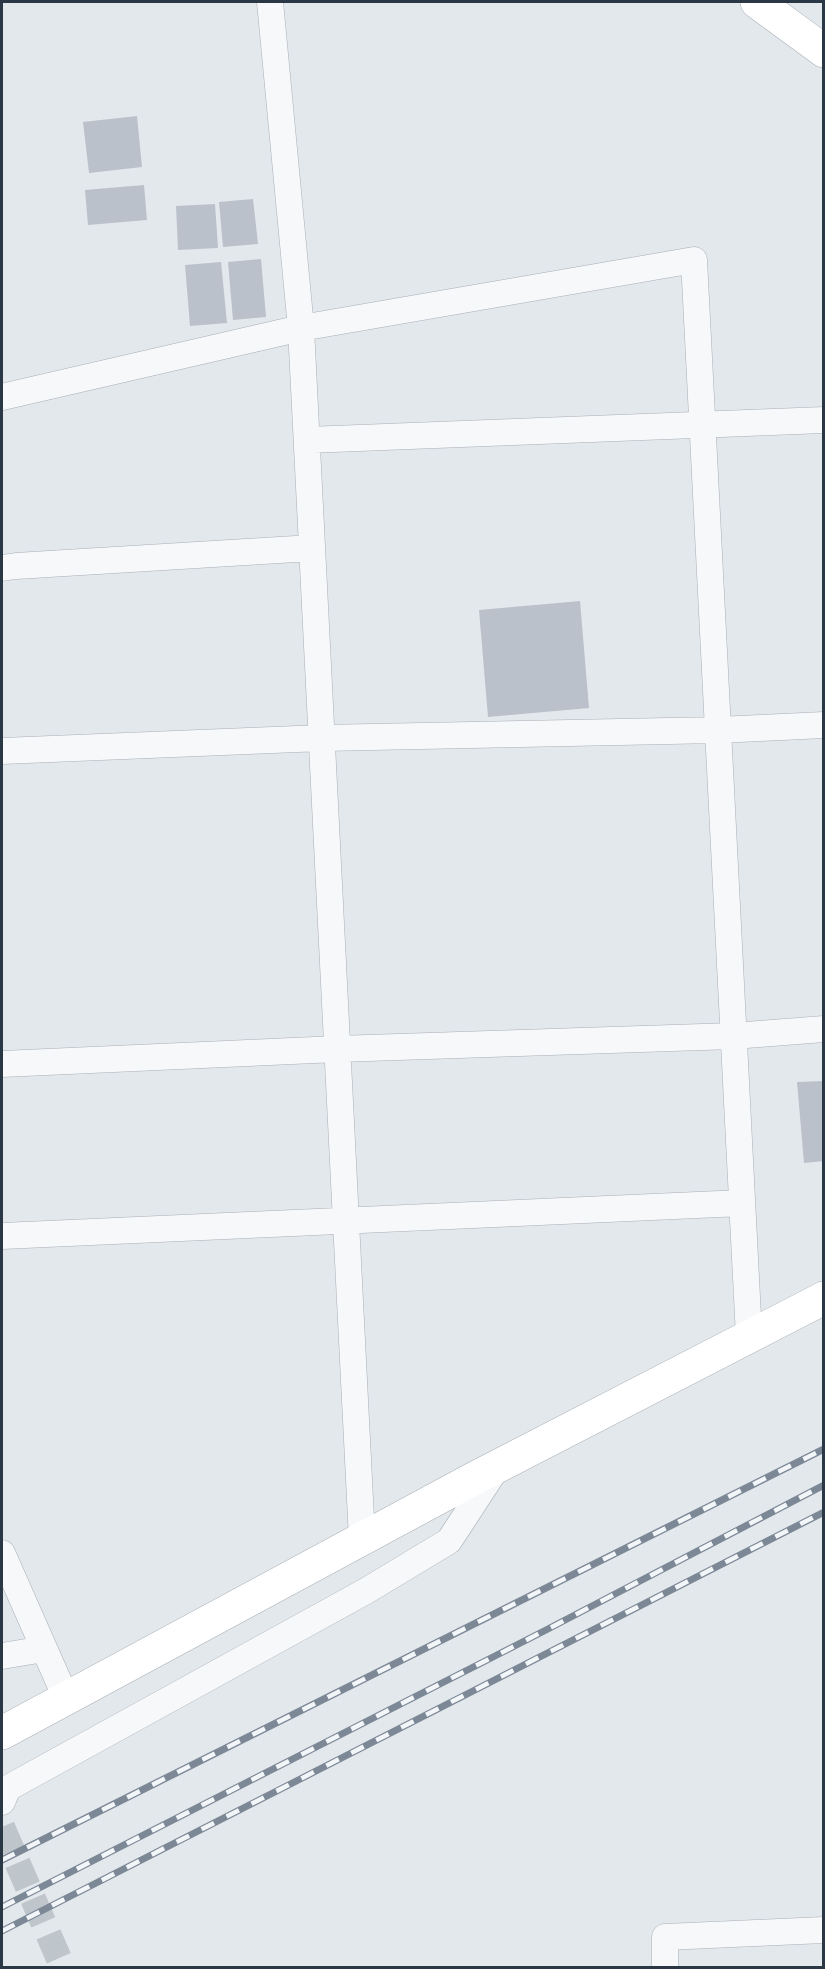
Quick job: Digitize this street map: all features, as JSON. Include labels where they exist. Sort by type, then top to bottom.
[{"type":"street","points":[[270,2],[301,328],[362,1539]]},
{"type":"street","points":[[757,2],[824,51]]},
{"type":"street","points":[[2,397],[301,328],[694,260],[749,1336]]},
{"type":"street","points":[[307,440],[824,420]]},
{"type":"street","points":[[2,568],[312,548]]},
{"type":"street","points":[[2,751],[322,738],[718,730],[824,725]]},
{"type":"street","points":[[2,1064],[338,1049],[734,1036],[824,1029]]},
{"type":"street","points":[[2,1236],[742,1203]]},
{"type":"street","points":[[2,1733],[498,1466],[824,1298]]},
{"type":"street","points":[[2,1802],[8,1788],[366,1591],[449,1541],[498,1466]]},
{"type":"street","points":[[2,1554],[66,1698]]},
{"type":"street","points":[[2,1656],[44,1649]]},
{"type":"street","points":[[665,1968],[665,1937],[824,1930]]},
{"type":"building","points":[[137,116],[142,167],[89,173],[83,122]]},
{"type":"building","points":[[144,185],[147,220],[88,225],[85,190]]},
{"type":"building","points":[[253,199],[258,244],[223,247],[219,202]]},
{"type":"building","points":[[215,204],[218,248],[178,250],[176,206]]},
{"type":"building","points":[[261,259],[266,317],[233,320],[228,262]]},
{"type":"building","points":[[221,262],[227,323],[190,326],[185,265]]},
{"type":"building","points":[[580,601],[589,708],[488,717],[479,610]]},
{"type":"building","points":[[824,1081],[824,1161],[804,1163],[797,1082]]},
{"type":"tunnel","points":[[2,1827],[63,1968]]},
{"type":"railway","points":[[2,1860],[824,1449]]},
{"type":"railway","points":[[2,1907],[546,1630],[824,1485]]},
{"type":"railway","points":[[2,1931],[824,1512]]}]
